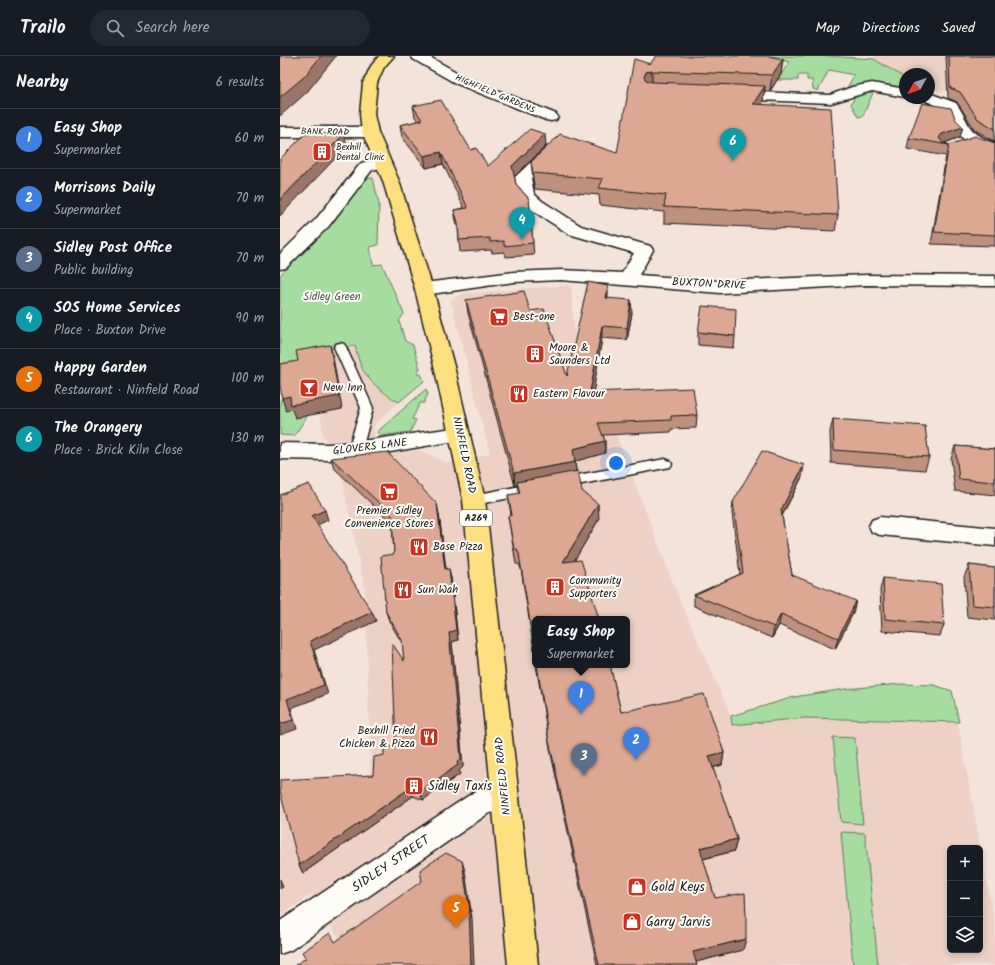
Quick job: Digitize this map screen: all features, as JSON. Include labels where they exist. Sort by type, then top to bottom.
[{"type":"main road","name":"NINFIELD ROAD","points":[[387,56],[378,66],[370,83],[368,114],[370,132],[391,181],[424,289],[445,370],[474,500],[523,965]]},
{"type":"street","name":"HIGHFIELD GARDENS","points":[[418,56],[460,80],[551,118]]},
{"type":"street","points":[[721,95],[795,91],[831,99],[857,90],[872,88],[899,92]]},
{"type":"street","points":[[935,99],[951,106],[963,130],[967,142],[995,149]]},
{"type":"street","name":"BANK ROAD","points":[[280,132],[370,132]]},
{"type":"street","points":[[552,150],[523,177],[526,195],[536,205],[575,230],[644,250],[628,278]]},
{"type":"street","points":[[280,264],[322,223],[367,166],[383,162]]},
{"type":"street","name":"BUXTON DRIVE","points":[[424,289],[464,283],[561,275],[628,278],[720,287],[777,286],[866,280],[995,281]]},
{"type":"street","name":"GLOVERS LANE","points":[[280,451],[329,452],[355,450],[460,434]]},
{"type":"street","points":[[880,526],[995,537]]},
{"type":"street","name":"SIDLEY STREET","points":[[280,939],[484,801],[505,798]]},
{"type":"lane","points":[[340,347],[366,408],[355,450]]},
{"type":"lane","points":[[474,500],[665,464]]},
{"type":"shaded area","points":[[874,56],[995,56],[995,100],[935,90],[935,68],[899,68],[899,74],[874,59]]},
{"type":"shaded area","points":[[571,285],[574,330],[589,364],[680,601],[731,716],[794,697],[845,689],[900,684],[934,685],[952,691],[980,845],[947,845],[947,953],[983,953],[983,860],[995,926],[995,965],[355,965],[312,894],[280,916],[280,790],[371,782],[365,589],[338,458],[323,435],[320,413],[280,411],[280,351],[356,346],[360,365],[384,394],[399,402],[373,426],[376,455],[420,450],[447,463],[490,454],[451,301],[461,294]]},
{"type":"green space","points":[[769,56],[828,56],[874,59],[899,74],[899,87],[874,83],[846,90],[854,75],[829,70],[818,91],[813,89],[812,80],[807,80],[807,75],[798,75],[798,80],[778,80],[789,62]]},
{"type":"green space","points":[[864,93],[873,93],[863,116],[858,117],[851,104],[855,97]]},
{"type":"green space","name":"Sidley Green","points":[[364,178],[373,178],[379,204],[378,245],[370,247],[373,265],[382,264],[404,314],[399,321],[405,341],[413,345],[420,369],[417,370],[418,375],[421,374],[424,381],[399,402],[382,391],[367,376],[360,364],[355,346],[331,348],[333,357],[280,378],[280,275],[327,227]]},
{"type":"green space","points":[[426,389],[428,394],[424,403],[420,403],[412,419],[416,420],[410,432],[380,436],[377,432]]},
{"type":"green space","points":[[285,399],[294,409],[308,415],[294,436],[280,435],[280,400]]},
{"type":"green space","points":[[900,684],[934,685],[952,691],[959,722],[805,718],[732,725],[731,716],[794,697],[845,689]]},
{"type":"green space","points":[[833,737],[855,738],[863,824],[841,822]]},
{"type":"green space","points":[[841,832],[865,833],[878,965],[853,965]]},
{"type":"building","points":[[280,56],[321,56],[304,77],[280,97]]},
{"type":"building","points":[[656,56],[768,56],[783,59],[772,75],[652,71],[646,72],[644,77],[646,80],[652,82],[765,86],[753,104],[831,108],[838,215],[664,207],[666,195],[599,188],[603,179],[533,173],[531,162],[560,134],[617,153],[634,59],[650,64]]},
{"type":"building","points":[[949,56],[995,56],[995,129],[978,119],[960,92],[950,88]]},
{"type":"building","points":[[441,100],[471,150],[476,148],[488,166],[530,129],[545,134],[512,166],[516,184],[529,199],[533,243],[504,246],[504,241],[490,242],[490,238],[459,240],[458,222],[454,210],[468,208],[441,152],[424,156],[400,125],[422,120],[413,106]]},
{"type":"building","points":[[922,104],[951,108],[956,120],[963,127],[942,134],[939,138],[943,143],[949,145],[909,138]]},
{"type":"building","points":[[306,133],[344,134],[280,200],[280,159]]},
{"type":"building","points":[[975,136],[995,143],[995,235],[934,232],[949,145]]},
{"type":"building","points":[[588,282],[608,286],[606,298],[631,300],[627,328],[602,326],[590,392],[693,388],[697,415],[671,416],[671,420],[598,423],[605,441],[573,449],[575,462],[514,473],[466,300],[524,291],[530,311],[544,309],[567,376]]},
{"type":"building","points":[[702,306],[736,309],[735,336],[698,332]]},
{"type":"building","points":[[330,345],[339,396],[291,405],[290,396],[282,398],[280,364],[298,361],[296,351]]},
{"type":"building","points":[[833,419],[925,426],[929,457],[834,450]]},
{"type":"building","points":[[955,446],[995,449],[995,482],[959,479]]},
{"type":"building","points":[[762,451],[804,465],[781,510],[792,575],[856,601],[838,638],[781,614],[774,627],[694,595],[743,573],[733,502]]},
{"type":"building","points":[[387,452],[437,504],[445,569],[449,569],[456,630],[449,633],[461,758],[457,762],[458,765],[420,791],[410,788],[299,865],[280,791],[280,780],[373,775],[374,757],[384,755],[384,748],[396,746],[392,643],[404,661],[402,640],[386,612],[381,556],[394,554],[392,515],[331,458]]},
{"type":"building","points":[[578,471],[582,491],[598,504],[563,562],[581,560],[598,616],[532,616],[532,634],[519,554],[517,549],[514,549],[508,516],[512,515],[508,495],[520,493],[517,482]]},
{"type":"building","points":[[309,484],[325,510],[312,516],[372,612],[310,641],[324,685],[287,699],[293,720],[280,724],[280,495]]},
{"type":"building","points":[[969,565],[995,568],[995,607],[972,605]]},
{"type":"building","points":[[883,578],[941,584],[944,625],[885,619]]},
{"type":"building","points":[[537,668],[611,668],[621,712],[704,694],[724,752],[709,756],[737,839],[700,848],[715,898],[745,893],[746,939],[693,952],[697,965],[599,965],[549,741]]},
{"type":"building","points":[[446,853],[462,861],[469,908],[471,965],[295,965],[306,958],[302,952],[330,933],[335,942],[422,881],[420,870]]},
{"type":"place","name":"Bexhill Dental Clinic","points":[[322,152]]},
{"type":"place","name":"The Orangery","points":[[733,161]]},
{"type":"place","name":"SOS Home Services","points":[[522,240]]},
{"type":"place","name":"Best-one","points":[[499,317]]},
{"type":"place","name":"Moore & Saunders Ltd","points":[[535,354]]},
{"type":"place","name":"New Inn","points":[[309,388]]},
{"type":"place","name":"Eastern Flavour","points":[[519,394]]},
{"type":"place","name":"Premier Sidley Convenience Stores","points":[[389,492]]},
{"type":"place","name":"Base Pizza","points":[[419,547]]},
{"type":"place","name":"Community Supporters","points":[[555,587]]},
{"type":"place","name":"Sun Wah","points":[[403,590]]},
{"type":"place","name":"Easy Shop","points":[[581,714]]},
{"type":"place","name":"Bexhill Fried Chicken & Pizza","points":[[429,737]]},
{"type":"place","name":"Morrisons Daily","points":[[636,760]]},
{"type":"place","name":"Sidley Post Office","points":[[584,776]]},
{"type":"place","name":"Sidley Taxis","points":[[414,786]]},
{"type":"place","name":"Gold Keys","points":[[637,887]]},
{"type":"place","name":"Garry Jarvis","points":[[632,922]]},
{"type":"place","name":"Happy Garden","points":[[456,928]]}]
